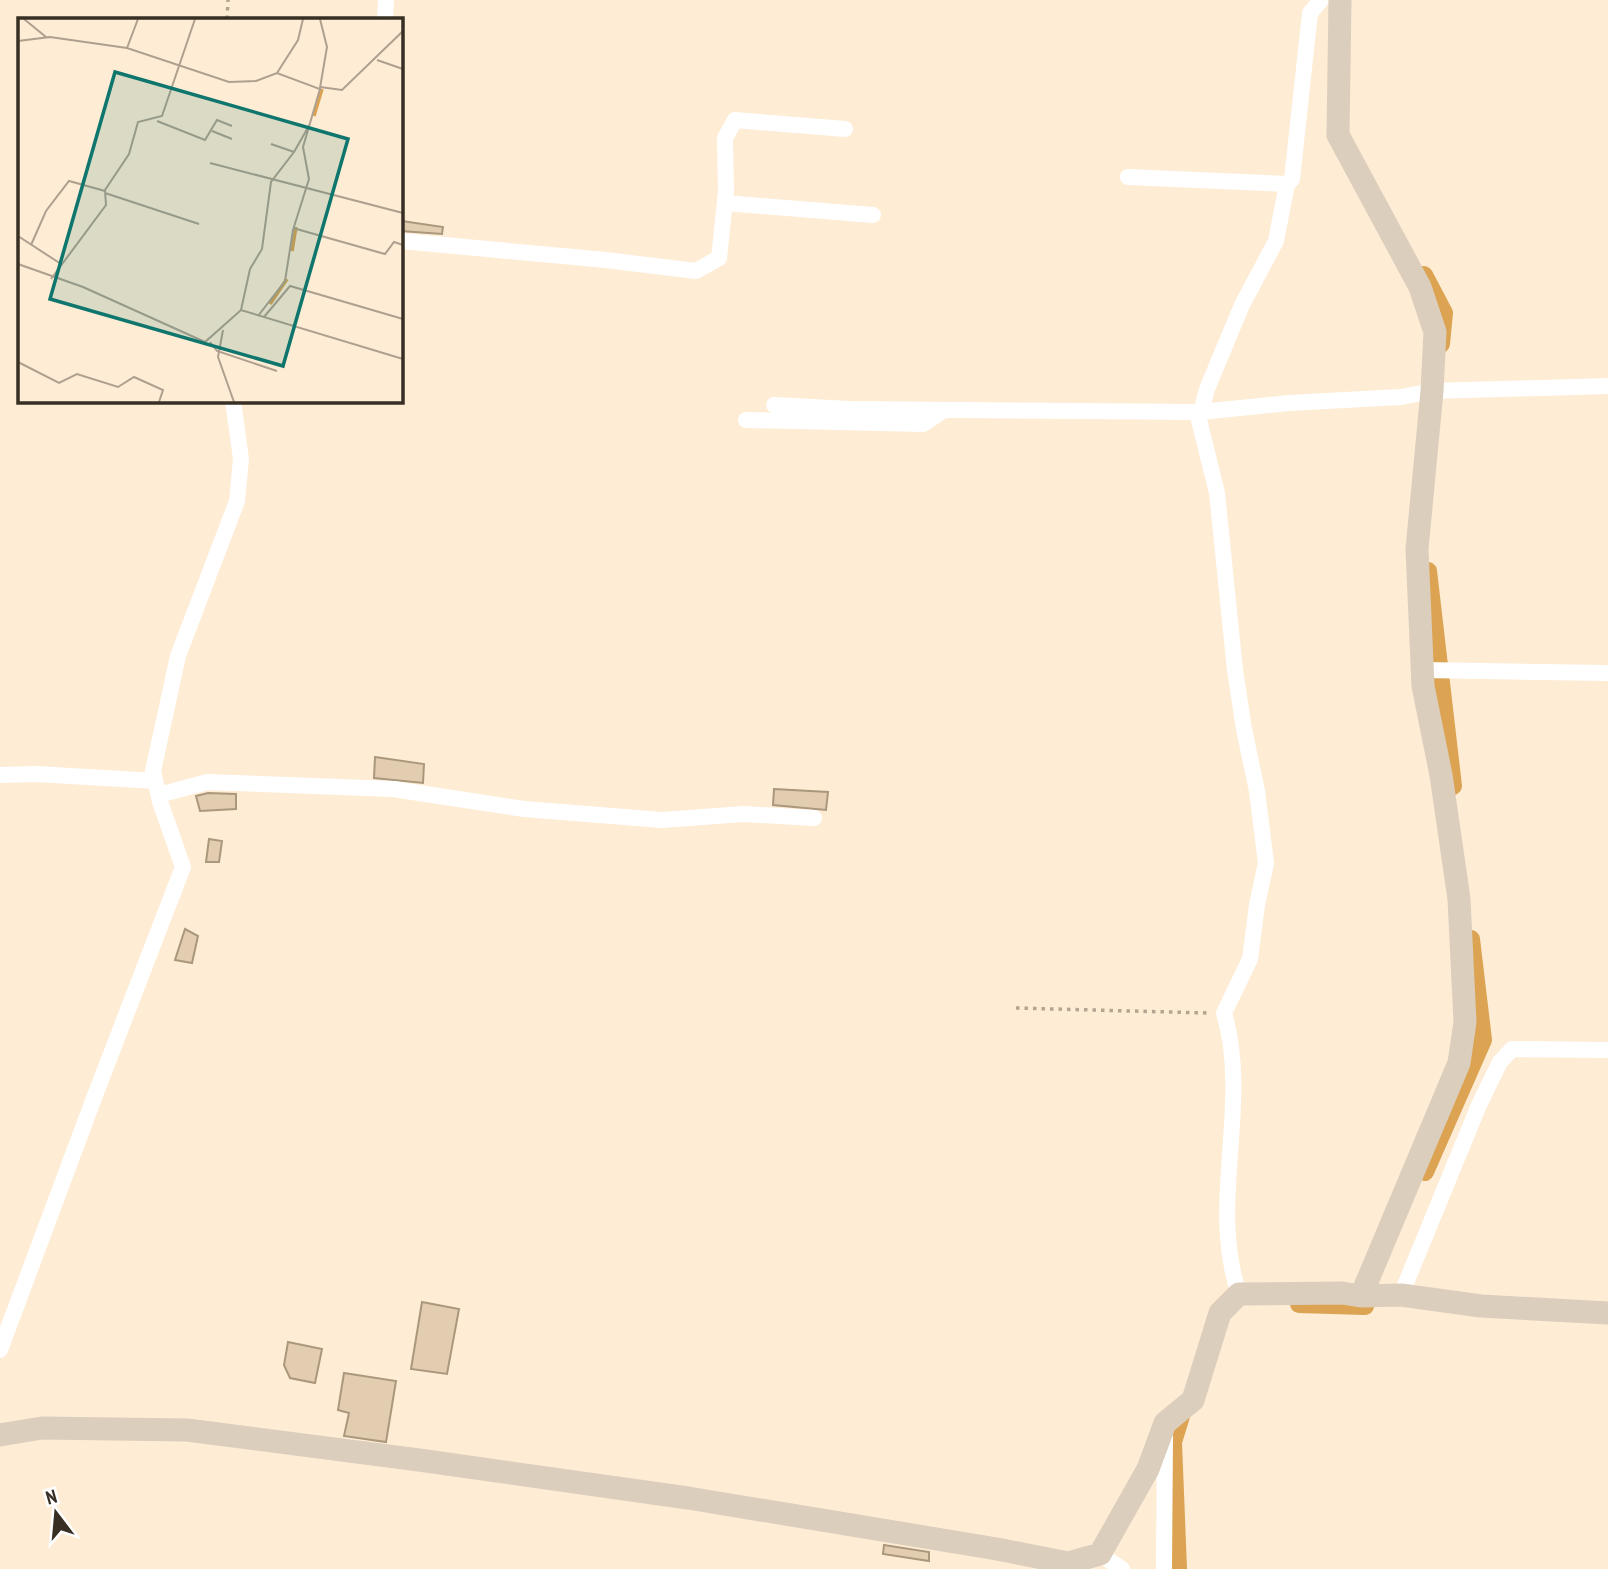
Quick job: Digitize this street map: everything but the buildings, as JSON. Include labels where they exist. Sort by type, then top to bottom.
[{"type":"street","points":[[385,18],[386,0]]},
{"type":"street","points":[[1239,1294],[1231,1271],[1227,1190],[1234,1086],[1231,1037],[1224,1013],[1250,959],[1266,863],[1225,596],[1217,493],[1199,420],[1207,389],[1242,305],[1276,241],[1287,184],[1292,178],[1310,13],[1321,0]]},
{"type":"street","points":[[1340,0],[1338,135],[1420,287],[1435,332],[1418,549],[1423,686],[1441,775],[1459,899],[1465,1022],[1459,1063],[1361,1297]]},
{"type":"street","points":[[402,241],[696,271],[719,258],[725,203],[725,138],[735,120],[845,129]]},
{"type":"street","points":[[1128,177],[1287,184]]},
{"type":"street","points":[[725,203],[873,215]]},
{"type":"street","points":[[774,405],[849,409],[1201,412],[1289,403],[1401,397],[1432,391],[1608,386]]},
{"type":"street","points":[[0,1350],[4,1325],[183,867],[153,771],[178,656],[237,501],[241,459],[233,402]]},
{"type":"street","points":[[747,420],[923,424],[944,410]]},
{"type":"street","points":[[1423,670],[1608,673]]},
{"type":"street","points":[[0,775],[37,774],[157,788],[207,782],[393,789],[524,809],[662,820],[744,814],[814,818]]},
{"type":"street","points":[[1401,1294],[1468,1130],[1500,1062],[1512,1049],[1608,1050]]},
{"type":"street","points":[[0,1434],[43,1428],[187,1430],[688,1498],[1068,1563],[1100,1554],[1148,1469],[1165,1423],[1193,1400],[1220,1313],[1239,1294],[1342,1293],[1361,1297],[1401,1294],[1481,1306],[1608,1313]]},
{"type":"street","points":[[1164,1564],[1165,1423]]},
{"type":"street","points":[[1100,1554],[1122,1569]]},
{"type":"path","points":[[227,18],[228,0]]},
{"type":"path","points":[[1016,1008],[1224,1013]]},
{"type":"waterway","points":[[1424,275],[1444,313],[1441,344]]},
{"type":"waterway","points":[[1428,571],[1453,786]]},
{"type":"waterway","points":[[1425,1172],[1483,1040],[1471,939]]},
{"type":"waterway","points":[[1299,1304],[1365,1306],[1366,1302]]},
{"type":"waterway","points":[[1178,1569],[1173,1442],[1184,1406]]}]
